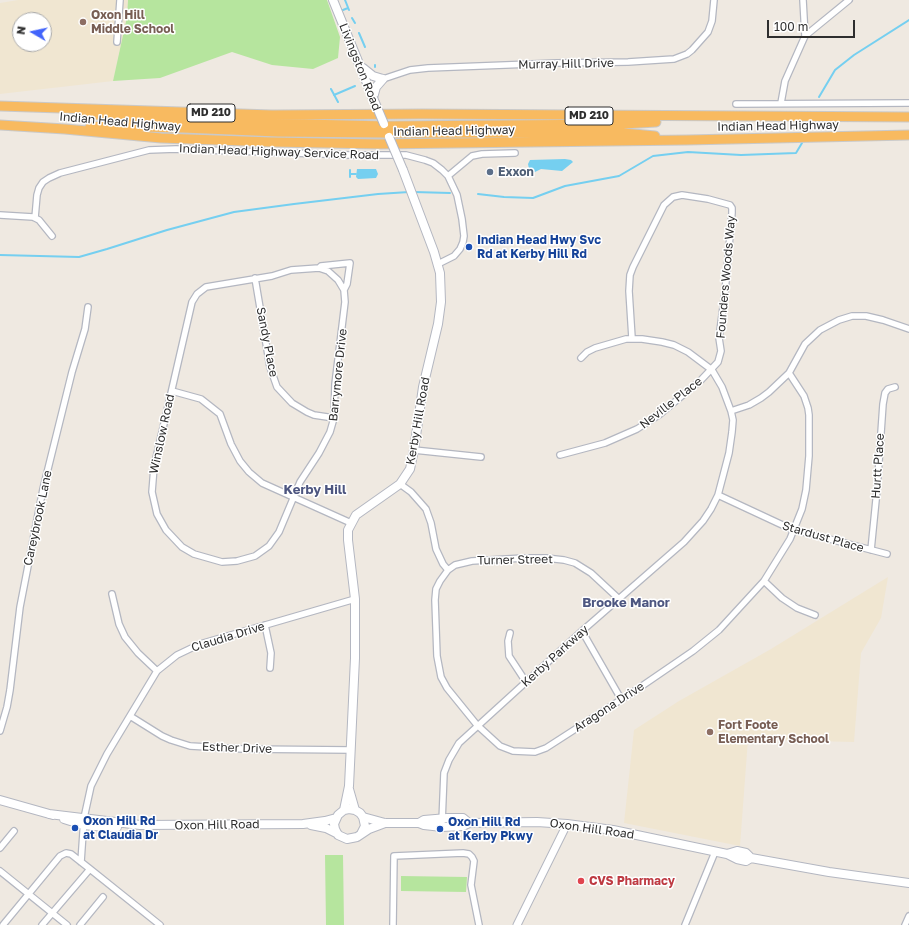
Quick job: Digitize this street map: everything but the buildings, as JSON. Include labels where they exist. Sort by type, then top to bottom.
[{"type":"highway","points":[[4,107],[106,117],[183,121],[386,130],[623,133],[687,140]]},
{"type":"highway","name":"Indian Head Highway","points":[[4,107],[272,115],[430,114],[909,117]]},
{"type":"highway","points":[[65,129],[104,126],[278,132],[623,124],[757,117]]},
{"type":"highway","name":"Indian Head Highway","points":[[0,125],[65,129],[161,138],[379,144],[687,140],[909,135]]},
{"type":"main road","name":"Livingston Road","points":[[333,0],[386,130]]},
{"type":"main road","points":[[360,65],[373,76],[383,79],[376,87],[373,98]]},
{"type":"main road","name":"Kerby Hill Road","points":[[351,523],[361,512],[400,484],[410,468],[423,387],[438,324],[441,302],[441,285],[438,264],[403,170],[386,130]]},
{"type":"main road","points":[[351,523],[348,530],[348,540],[355,599],[355,658],[349,786],[344,810],[336,818],[334,824],[338,834],[347,839],[352,839],[369,829],[385,823]]},
{"type":"main road","points":[[349,786],[355,810]]},
{"type":"main road","name":"Oxon Hill Road","points":[[0,800],[49,814],[105,827],[132,825],[303,824],[336,818]]},
{"type":"main road","points":[[344,810],[355,810],[363,817],[385,823],[419,823],[424,825],[442,822]]},
{"type":"main road","points":[[361,834],[364,826],[363,817]]},
{"type":"main road","name":"Oxon Hill Road","points":[[442,822],[463,818],[469,823],[537,822],[613,830],[727,854],[737,859],[746,861],[752,858],[829,872],[909,883]]},
{"type":"main road","name":"Oxon Hill Road","points":[[303,824],[326,828],[338,834]]},
{"type":"street","points":[[117,42],[120,0]]},
{"type":"street","name":"Murray Hill Drive","points":[[383,79],[410,70],[428,68],[557,63],[635,62],[674,59],[687,54],[708,32],[712,21],[714,0]]},
{"type":"street","points":[[803,0],[805,36]]},
{"type":"street","points":[[781,103],[785,80],[805,36],[849,0]]},
{"type":"street","points":[[736,104],[909,103]]},
{"type":"street","name":"Indian Head Highway Service Road","points":[[34,218],[39,188],[43,182],[49,178],[60,173],[149,150],[176,149],[417,157],[432,163],[448,176],[457,195],[461,212],[464,236],[463,242],[458,252],[449,259],[438,264]]},
{"type":"street","points":[[448,176],[472,156],[482,154],[514,154]]},
{"type":"street","name":"Founders Woods Way","points":[[632,338],[629,296],[630,275],[664,205],[673,197],[682,195],[727,203],[731,206],[732,213],[719,338],[721,351],[719,360],[712,370]]},
{"type":"street","points":[[0,215],[34,218],[39,220],[52,236]]},
{"type":"street","name":"Winslow Road","points":[[293,498],[279,532],[272,542],[262,552],[237,561],[222,562],[201,557],[182,547],[166,530],[161,522],[152,492],[154,467],[191,306],[197,294],[206,287],[272,276],[291,270],[319,268],[321,266],[350,263]]},
{"type":"street","name":"Barrymore Drive","points":[[293,498],[304,475],[329,435],[334,418],[336,384],[344,315],[344,290],[347,284],[350,263]]},
{"type":"street","points":[[319,268],[328,271],[336,277],[344,290]]},
{"type":"street","name":"Sandy Place","points":[[255,278],[270,367],[277,387],[292,403],[307,412],[314,415],[334,418]]},
{"type":"street","name":"Careybrook Lane","points":[[0,731],[9,696],[20,608],[43,489],[72,372],[85,329],[88,307]]},
{"type":"street","points":[[731,411],[761,398],[782,381],[789,373],[805,344],[813,336],[830,324],[846,317],[858,315],[874,318],[909,329]]},
{"type":"street","name":"Kerby Parkway","points":[[442,822],[443,778],[446,767],[455,748],[465,736],[691,535],[703,521],[718,495],[732,439],[732,420],[731,411],[722,387],[712,370],[688,352],[674,345],[653,340],[632,338],[595,348],[587,352],[581,358]]},
{"type":"street","name":"Neville Place","points":[[560,455],[605,443],[637,429],[669,406],[712,370]]},
{"type":"street","name":"Aragona Drive","points":[[448,570],[438,584],[435,595],[438,664],[441,677],[450,693],[477,725],[504,748],[512,751],[535,752],[550,746],[693,651],[719,630],[764,581],[786,547],[802,509],[806,490],[810,444],[810,424],[806,402],[800,389],[789,373]]},
{"type":"street","name":"Hurtt Place","points":[[871,550],[878,483],[883,404],[885,393],[888,389],[895,387]]},
{"type":"street","points":[[172,391],[197,398],[214,408],[220,414],[230,444],[243,466],[262,483],[351,523]]},
{"type":"street","points":[[414,450],[481,457]]},
{"type":"street","points":[[400,484],[415,496],[426,509],[431,523],[436,549],[443,564],[448,570]]},
{"type":"street","name":"Stardust Place","points":[[718,495],[794,530],[887,554]]},
{"type":"street","name":"Turner Street","points":[[448,570],[455,565],[472,561],[524,558],[564,560],[575,562],[591,573],[619,599]]},
{"type":"street","points":[[764,581],[782,598],[797,608],[816,615]]},
{"type":"street","points":[[112,594],[119,624],[125,637],[138,653],[157,671]]},
{"type":"street","name":"Claudia Drive","points":[[81,862],[84,821],[91,786],[157,671],[177,655],[208,641],[355,599]]},
{"type":"street","points":[[265,625],[271,653],[270,668]]},
{"type":"street","points":[[582,631],[621,698]]},
{"type":"street","points":[[510,633],[508,641],[509,656],[526,682]]},
{"type":"street","name":"Esther Drive","points":[[130,716],[171,740],[194,746],[243,749],[351,750]]},
{"type":"street","points":[[517,925],[567,824]]},
{"type":"street","points":[[0,848],[14,831]]},
{"type":"street","points":[[685,925],[715,852]]},
{"type":"street","points":[[3,925],[60,856],[68,853],[160,925]]},
{"type":"street","points":[[393,925],[394,856],[463,853],[469,854],[474,861],[471,885],[479,925]]},
{"type":"street","points":[[42,925],[90,869]]},
{"type":"street","points":[[0,871],[67,925]]},
{"type":"street","points":[[80,925],[103,897]]},
{"type":"street","points":[[905,925],[909,916]]},
{"type":"shaded area","points":[[18,0],[128,0],[127,17],[113,81],[0,94],[0,3]]},
{"type":"shaded area","points":[[888,577],[881,618],[861,653],[854,742],[748,739],[740,846],[624,823],[634,730],[679,701],[771,649]]},
{"type":"green space","points":[[128,0],[327,0],[340,37],[338,58],[313,69],[272,65],[232,52],[160,78],[113,81],[127,17]]},
{"type":"green space","points":[[325,855],[343,855],[344,925],[326,925]]},
{"type":"green space","points":[[401,876],[467,877],[466,892],[401,891]]},
{"type":"water","points":[[565,159],[573,162],[562,171],[541,169],[533,173],[529,169],[528,164],[530,160]]},
{"type":"water","points":[[357,169],[376,169],[378,174],[376,178],[358,179],[356,177]]},
{"type":"waterway","points":[[345,0],[349,10]]},
{"type":"waterway","points":[[343,10],[348,8]]},
{"type":"waterway","points":[[352,18],[355,23]]},
{"type":"waterway","points":[[819,97],[835,70],[854,55],[909,20]]},
{"type":"waterway","points":[[359,33],[365,47]]},
{"type":"waterway","points":[[334,95],[355,86]]},
{"type":"waterway","points":[[331,89],[338,102]]},
{"type":"waterway","points":[[478,194],[533,198],[565,186],[619,176],[653,156],[688,152],[741,155],[796,153],[802,143]]},
{"type":"waterway","points":[[350,170],[350,177]]},
{"type":"waterway","points":[[350,174],[356,174]]},
{"type":"waterway","points":[[0,255],[79,257],[167,230],[234,212],[378,194],[409,192]]},
{"type":"waterway","points":[[414,192],[450,193]]},
{"type":"place","name":"Oxon Hill Middle School","points":[[83,22]]},
{"type":"place","name":"Exxon","points":[[490,172]]},
{"type":"place","name":"Indian Head Hwy Svc Rd at Kerby Hill Rd","points":[[469,247]]},
{"type":"place","name":"Fort Foote Elementary School","points":[[710,732]]},
{"type":"place","name":"Oxon Hill Rd at Claudia Dr","points":[[75,828]]},
{"type":"place","name":"Oxon Hill Rd at Kerby Pkwy","points":[[440,829]]},
{"type":"place","name":"CVS Pharmacy","points":[[581,881]]},
{"type":"district","name":"Kerby Hill","points":[[315,490]]},
{"type":"district","name":"Brooke Manor","points":[[626,603]]}]
